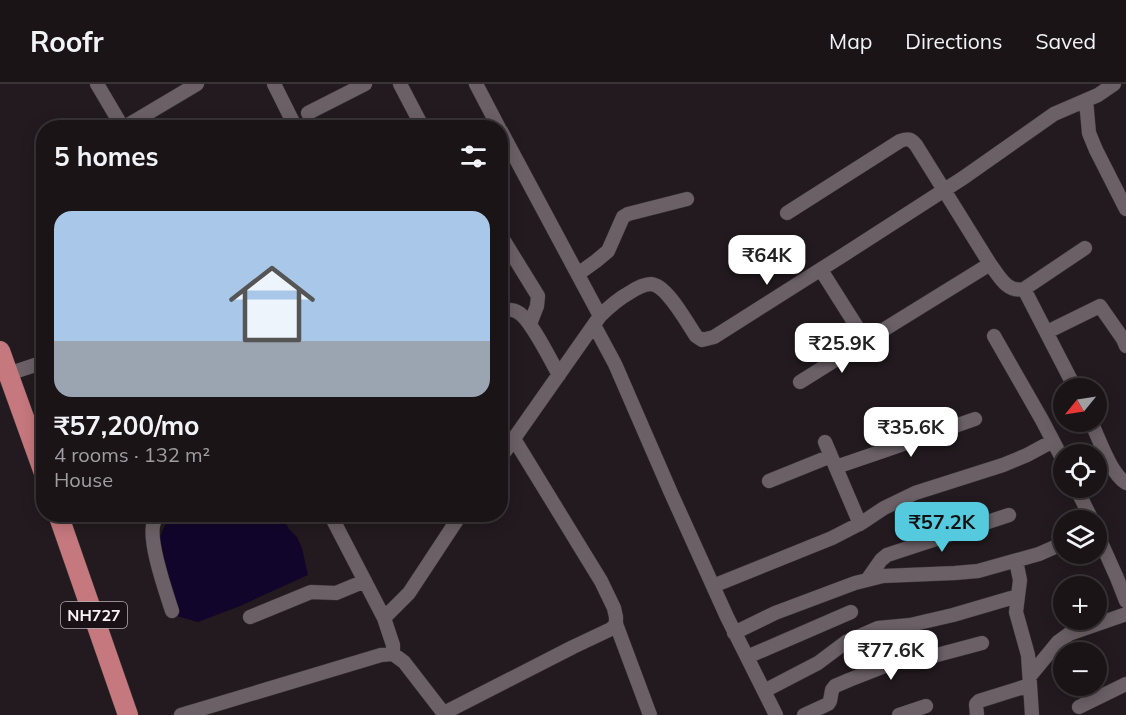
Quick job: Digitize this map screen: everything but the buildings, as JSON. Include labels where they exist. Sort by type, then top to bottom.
[{"type":"highway","points":[[0,351],[36,451]]},
{"type":"highway","name":"NH727","points":[[61,522],[128,715]]},
{"type":"street","points":[[136,120],[196,84]]},
{"type":"street","points":[[274,84],[292,120]]},
{"type":"street","points":[[308,113],[365,84]]},
{"type":"street","points":[[400,84],[419,120]]},
{"type":"street","points":[[476,84],[495,120]]},
{"type":"street","points":[[508,447],[597,321],[620,298],[642,286],[651,284],[670,298],[696,336],[702,340],[714,338],[945,190],[1054,114],[1098,95],[1114,84]]},
{"type":"street","points":[[100,85],[119,120]]},
{"type":"street","points":[[1086,100],[1089,133],[1095,150],[1126,209]]},
{"type":"street","points":[[787,213],[906,139],[916,145],[990,264],[1008,287],[1017,290],[1024,289],[1085,248]]},
{"type":"street","points":[[508,144],[578,274],[615,364],[734,633],[776,715]]},
{"type":"street","points":[[578,274],[608,251],[622,217],[687,199]]},
{"type":"street","points":[[508,247],[538,296],[530,324]]},
{"type":"street","points":[[800,382],[990,264]]},
{"type":"street","points":[[821,270],[867,340]]},
{"type":"street","points":[[1024,289],[1070,378]]},
{"type":"street","points":[[1047,333],[1100,306],[1126,346]]},
{"type":"street","points":[[508,311],[523,315],[559,375]]},
{"type":"street","points":[[994,336],[1055,444]]},
{"type":"street","points":[[8,374],[36,365]]},
{"type":"street","points":[[769,481],[833,461],[883,451],[975,418]]},
{"type":"street","points":[[1096,432],[1117,474],[1126,483]]},
{"type":"street","points":[[514,439],[601,581],[614,608],[616,624],[650,715]]},
{"type":"street","points":[[713,586],[832,538],[915,493],[1003,465],[1053,441]]},
{"type":"street","points":[[825,442],[860,524]]},
{"type":"street","points":[[867,580],[887,555],[1009,515]]},
{"type":"street","points":[[154,522],[155,556],[171,611]]},
{"type":"street","points":[[334,522],[384,618],[393,645],[393,654]]},
{"type":"street","points":[[384,618],[409,593],[456,522]]},
{"type":"street","points":[[734,633],[782,610],[855,583],[883,576],[978,571],[1040,554],[1053,548]]},
{"type":"street","points":[[1107,556],[1126,602]]},
{"type":"street","points":[[1016,561],[1020,580],[1017,612],[1028,655],[1032,715]]},
{"type":"street","points":[[250,617],[311,592],[336,593],[365,581]]},
{"type":"street","points":[[764,691],[818,663],[846,642],[878,628],[910,625],[1018,597]]},
{"type":"street","points":[[747,657],[850,612]]},
{"type":"street","points":[[977,715],[976,704],[979,701],[1030,681],[1058,642],[1069,634],[1126,614]]},
{"type":"street","points":[[181,715],[381,655],[393,654],[404,662],[445,714],[616,624]]},
{"type":"street","points":[[804,715],[828,704],[835,686],[849,680],[895,662],[922,659],[982,643]]},
{"type":"street","points":[[1079,707],[1126,684]]},
{"type":"street","points":[[899,715],[926,706]]},
{"type":"shaded area","points":[[171,522],[285,522],[297,537],[302,548],[308,575],[198,622],[177,616],[165,581],[157,544],[165,525]]}]
